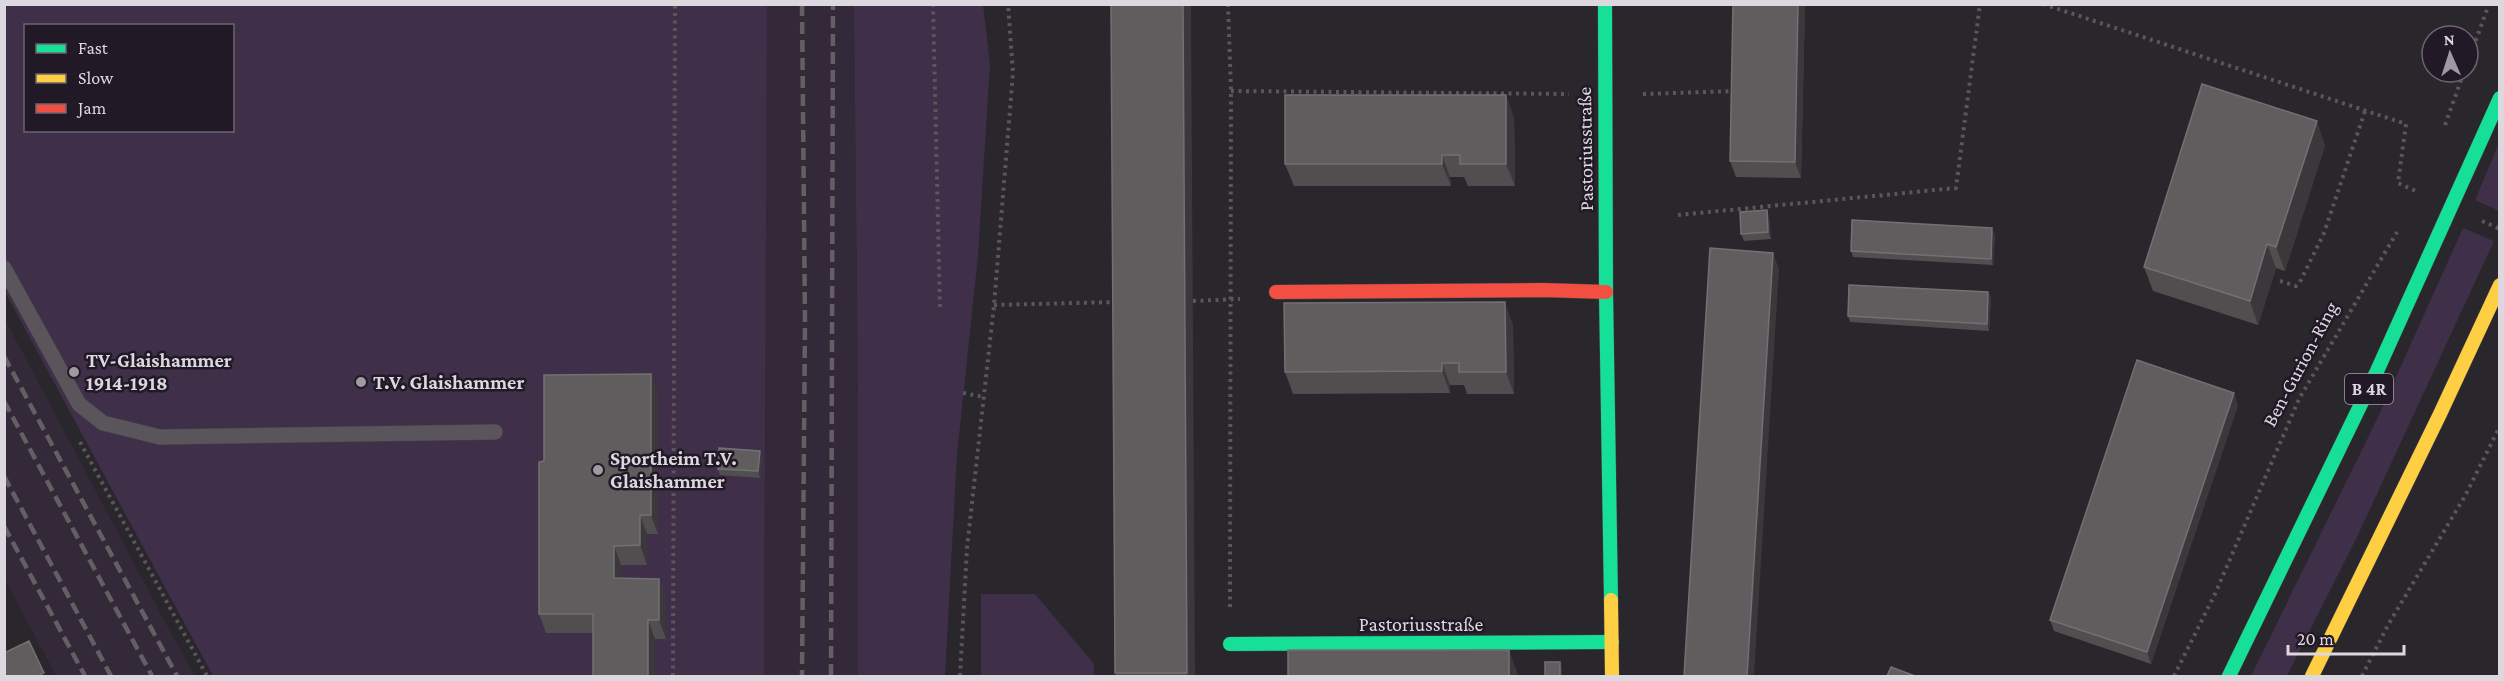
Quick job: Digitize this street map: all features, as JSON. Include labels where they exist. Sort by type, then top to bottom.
[{"type":"street","name":"Pastoriusstraße","points":[[1605,4],[1606,292],[1612,676]]},
{"type":"street","name":"B 4R","points":[[2229,676],[2378,371],[2499,98]]},
{"type":"street","points":[[2312,676],[2440,414],[2499,285]]},
{"type":"street","points":[[1276,292],[1544,290],[1606,292]]},
{"type":"street","name":"Pastoriusstraße","points":[[1230,644],[1612,642]]},
{"type":"lane","points":[[4,268],[79,404],[103,423],[160,437],[495,432]]},
{"type":"path","points":[[673,676],[675,4]]},
{"type":"path","points":[[933,4],[940,310]]},
{"type":"path","points":[[960,676],[967,548],[994,305],[1013,73],[1008,4]]},
{"type":"path","points":[[1228,4],[1231,91],[1230,644]]},
{"type":"path","points":[[1678,215],[1956,188],[1980,4]]},
{"type":"path","points":[[2043,4],[2406,124],[2398,183],[2420,193],[2424,182]]},
{"type":"path","points":[[2480,29],[2489,4]]},
{"type":"path","points":[[2444,127],[2460,84]]},
{"type":"path","points":[[1231,91],[1543,92],[1604,96],[1738,91]]},
{"type":"path","points":[[2280,281],[2296,286],[2300,282],[2324,233],[2365,111]]},
{"type":"path","name":"Ben-Gurion-Ring","points":[[2174,676],[2215,594],[2299,399],[2402,224]]},
{"type":"path","points":[[1193,301],[1231,300],[1276,292]]},
{"type":"path","points":[[994,305],[1120,302]]},
{"type":"path","points":[[963,393],[984,397]]},
{"type":"path","points":[[2362,676],[2388,625],[2465,496],[2499,426]]},
{"type":"path","points":[[78,437],[207,676]]},
{"type":"shaded area","name":"T.V. Glaishammer","points":[[4,5],[767,5],[764,676],[213,676],[5,292]]},
{"type":"shaded area","points":[[767,5],[854,5],[858,676],[764,676]]},
{"type":"shaded area","points":[[854,5],[983,5],[990,64],[978,256],[957,455],[945,676],[858,676]]},
{"type":"shaded area","points":[[2499,143],[2500,211],[2475,200]]},
{"type":"shaded area","points":[[2463,228],[2494,241],[2358,535],[2287,676],[2251,676],[2377,419]]},
{"type":"shaded area","points":[[5,319],[195,676],[56,676],[5,579]]},
{"type":"shaded area","points":[[981,594],[1035,594],[1094,664],[1094,676],[981,676]]},
{"type":"building","points":[[1111,4],[1183,4],[1187,673],[1115,673]]},
{"type":"building","points":[[1733,4],[1798,4],[1795,162],[1730,161]]},
{"type":"building","points":[[2202,84],[2317,121],[2276,247],[2267,244],[2250,301],[2144,267]]},
{"type":"building","points":[[1285,95],[1506,95],[1506,164],[1460,164],[1460,155],[1442,155],[1442,164],[1285,164]]},
{"type":"building","points":[[1767,210],[1768,232],[1741,234],[1740,212]]},
{"type":"building","points":[[1852,220],[1992,228],[1991,259],[1851,251]]},
{"type":"building","points":[[1710,248],[1773,253],[1747,676],[1684,676]]},
{"type":"building","points":[[1849,285],[1988,292],[1987,324],[1848,316]]},
{"type":"building","points":[[1505,302],[1506,372],[1459,372],[1459,363],[1442,363],[1442,371],[1285,372],[1284,303]]},
{"type":"building","points":[[2137,360],[2234,393],[2147,652],[2050,620]]},
{"type":"building","points":[[651,374],[651,515],[640,515],[640,545],[614,546],[614,578],[659,579],[659,620],[648,620],[648,676],[593,676],[593,614],[539,614],[539,462],[544,461],[544,375]]},
{"type":"building","points":[[719,448],[760,451],[758,471],[718,469]]},
{"type":"building","points":[[29,641],[44,673],[38,676],[4,676],[4,653]]},
{"type":"building","points":[[1288,650],[1509,650],[1509,676],[1288,676]]},
{"type":"building","points":[[1545,662],[1560,662],[1560,676],[1545,676]]},
{"type":"building","points":[[1891,667],[1915,676],[1887,676]]},
{"type":"railway","points":[[802,4],[805,323],[802,676]]},
{"type":"railway","points":[[831,676],[833,4]]},
{"type":"railway","points":[[4,356],[177,676]]},
{"type":"railway","points":[[4,401],[152,676]]},
{"type":"railway","points":[[4,476],[111,676]]},
{"type":"railway","points":[[4,526],[85,676]]},
{"type":"traffic: fast","points":[[1605,4],[1606,292],[1611,600]]},
{"type":"traffic: fast","points":[[2229,676],[2377,371],[2500,98]]},
{"type":"traffic: fast","points":[[1230,644],[1612,642]]},
{"type":"traffic: slow","points":[[2312,676],[2440,414],[2500,285]]},
{"type":"traffic: slow","points":[[1611,600],[1612,676]]},
{"type":"traffic: jam","points":[[1276,292],[1543,290],[1606,292]]},
{"type":"place","name":"TV-Glaishammer 1914-1918","points":[[74,372]]},
{"type":"place","name":"T.V. Glaishammer","points":[[361,382]]},
{"type":"place","name":"Sportheim T.V. Glaishammer","points":[[598,470]]}]
